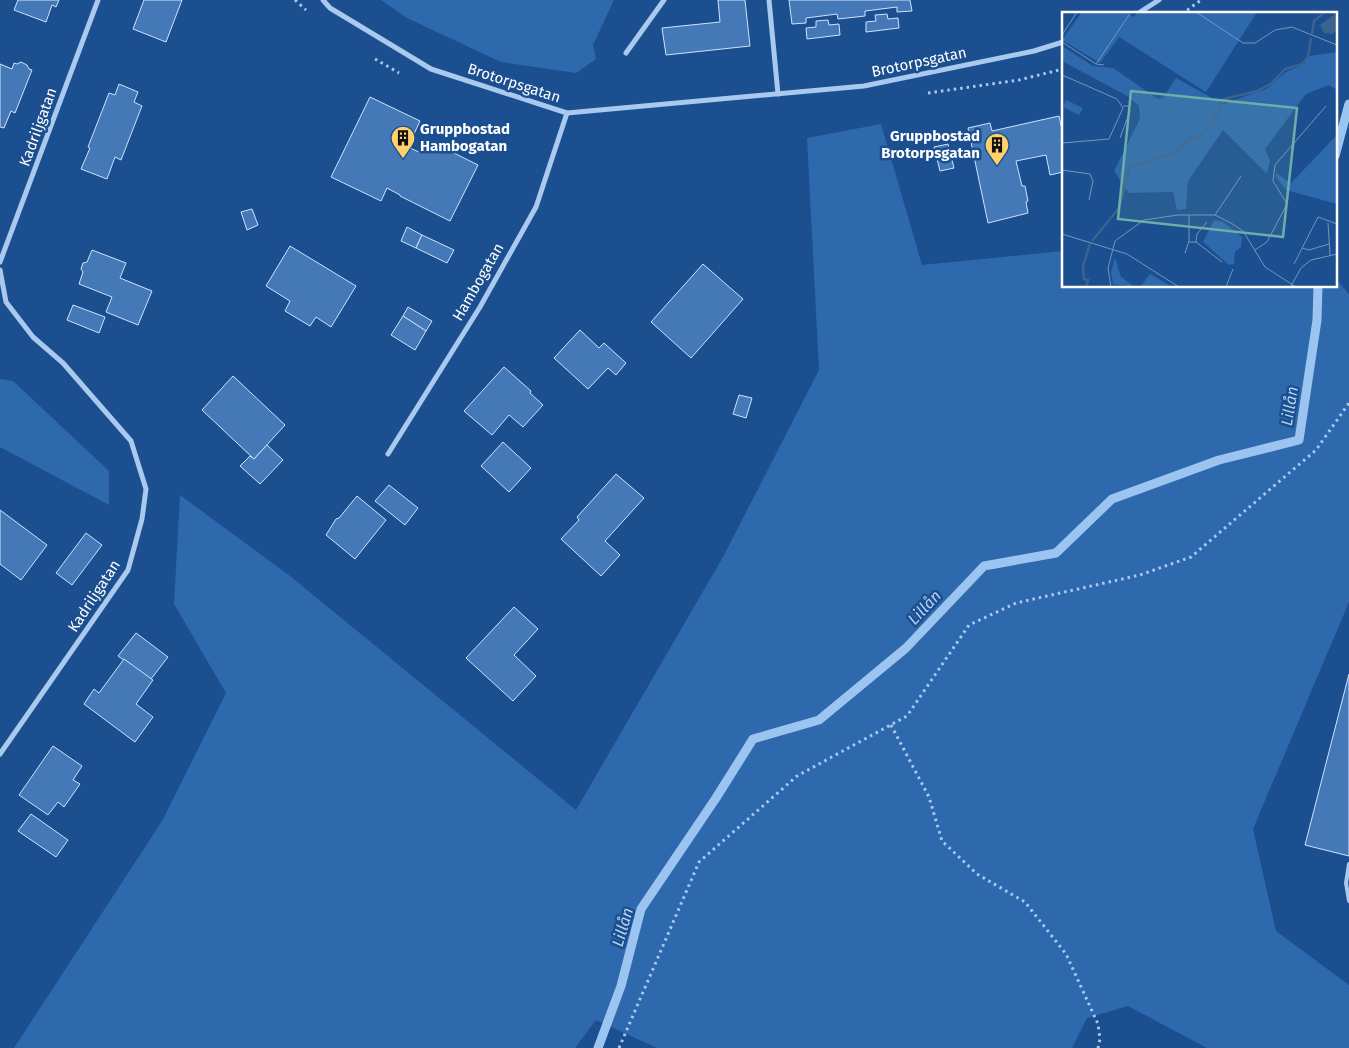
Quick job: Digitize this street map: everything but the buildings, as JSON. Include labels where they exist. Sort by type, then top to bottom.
[{"type":"street","name":"Kadriljgatan","points":[[0,262],[98,0]]},
{"type":"street","name":"Brotorpsgatan","points":[[324,0],[330,8],[431,69],[567,113],[864,86],[1034,51],[1062,42]]},
{"type":"street","points":[[626,53],[664,0]]},
{"type":"street","points":[[769,0],[778,94]]},
{"type":"street","points":[[1140,12],[1159,0]]},
{"type":"street","name":"Hambogatan","points":[[388,454],[480,307],[536,207],[567,113]]},
{"type":"street","name":"Kadriljgatan","points":[[0,270],[6,302],[33,337],[63,363],[132,441],[146,489],[142,519],[128,570],[0,754]]},
{"type":"lane","points":[[1349,864],[1346,883],[1349,901]]},
{"type":"path","points":[[1185,12],[1201,0]]},
{"type":"path","points":[[619,1048],[699,862],[797,776],[907,716],[969,625],[1016,602],[1140,576],[1191,557],[1316,450],[1349,403]]},
{"type":"path","points":[[891,725],[929,796],[942,841],[976,874],[1025,902],[1066,954],[1098,1024],[1100,1039],[1098,1048]]},
{"type":"shaded area","points":[[381,0],[614,0],[593,45],[596,59],[576,73],[501,62],[407,18]]},
{"type":"shaded area","points":[[881,124],[922,265],[1062,251],[1062,288],[1336,288],[1336,279],[1349,294],[1349,602],[1253,829],[1276,931],[1349,985],[1349,1048],[1207,1048],[1128,1006],[1087,1018],[1072,1048],[657,1048],[596,1020],[575,1048],[14,1048],[162,821],[226,693],[174,604],[180,495],[290,576],[576,810],[723,557],[819,370],[807,138]]},
{"type":"shaded area","points":[[0,379],[13,381],[109,471],[109,505],[0,447]]},
{"type":"waterway","name":"Lillån","points":[[1336,152],[1349,104]]},
{"type":"waterway","name":"Lillån","points":[[598,1048],[621,986],[641,909],[716,798],[753,739],[819,720],[906,648],[984,566],[1056,553],[1112,499],[1219,460],[1299,440],[1317,320],[1318,288]]},
{"type":"place","name":"Gruppbostad Hambogatan","points":[[403,159]]},
{"type":"place","name":"Gruppbostad Brotorpsgatan","points":[[997,166]]}]
